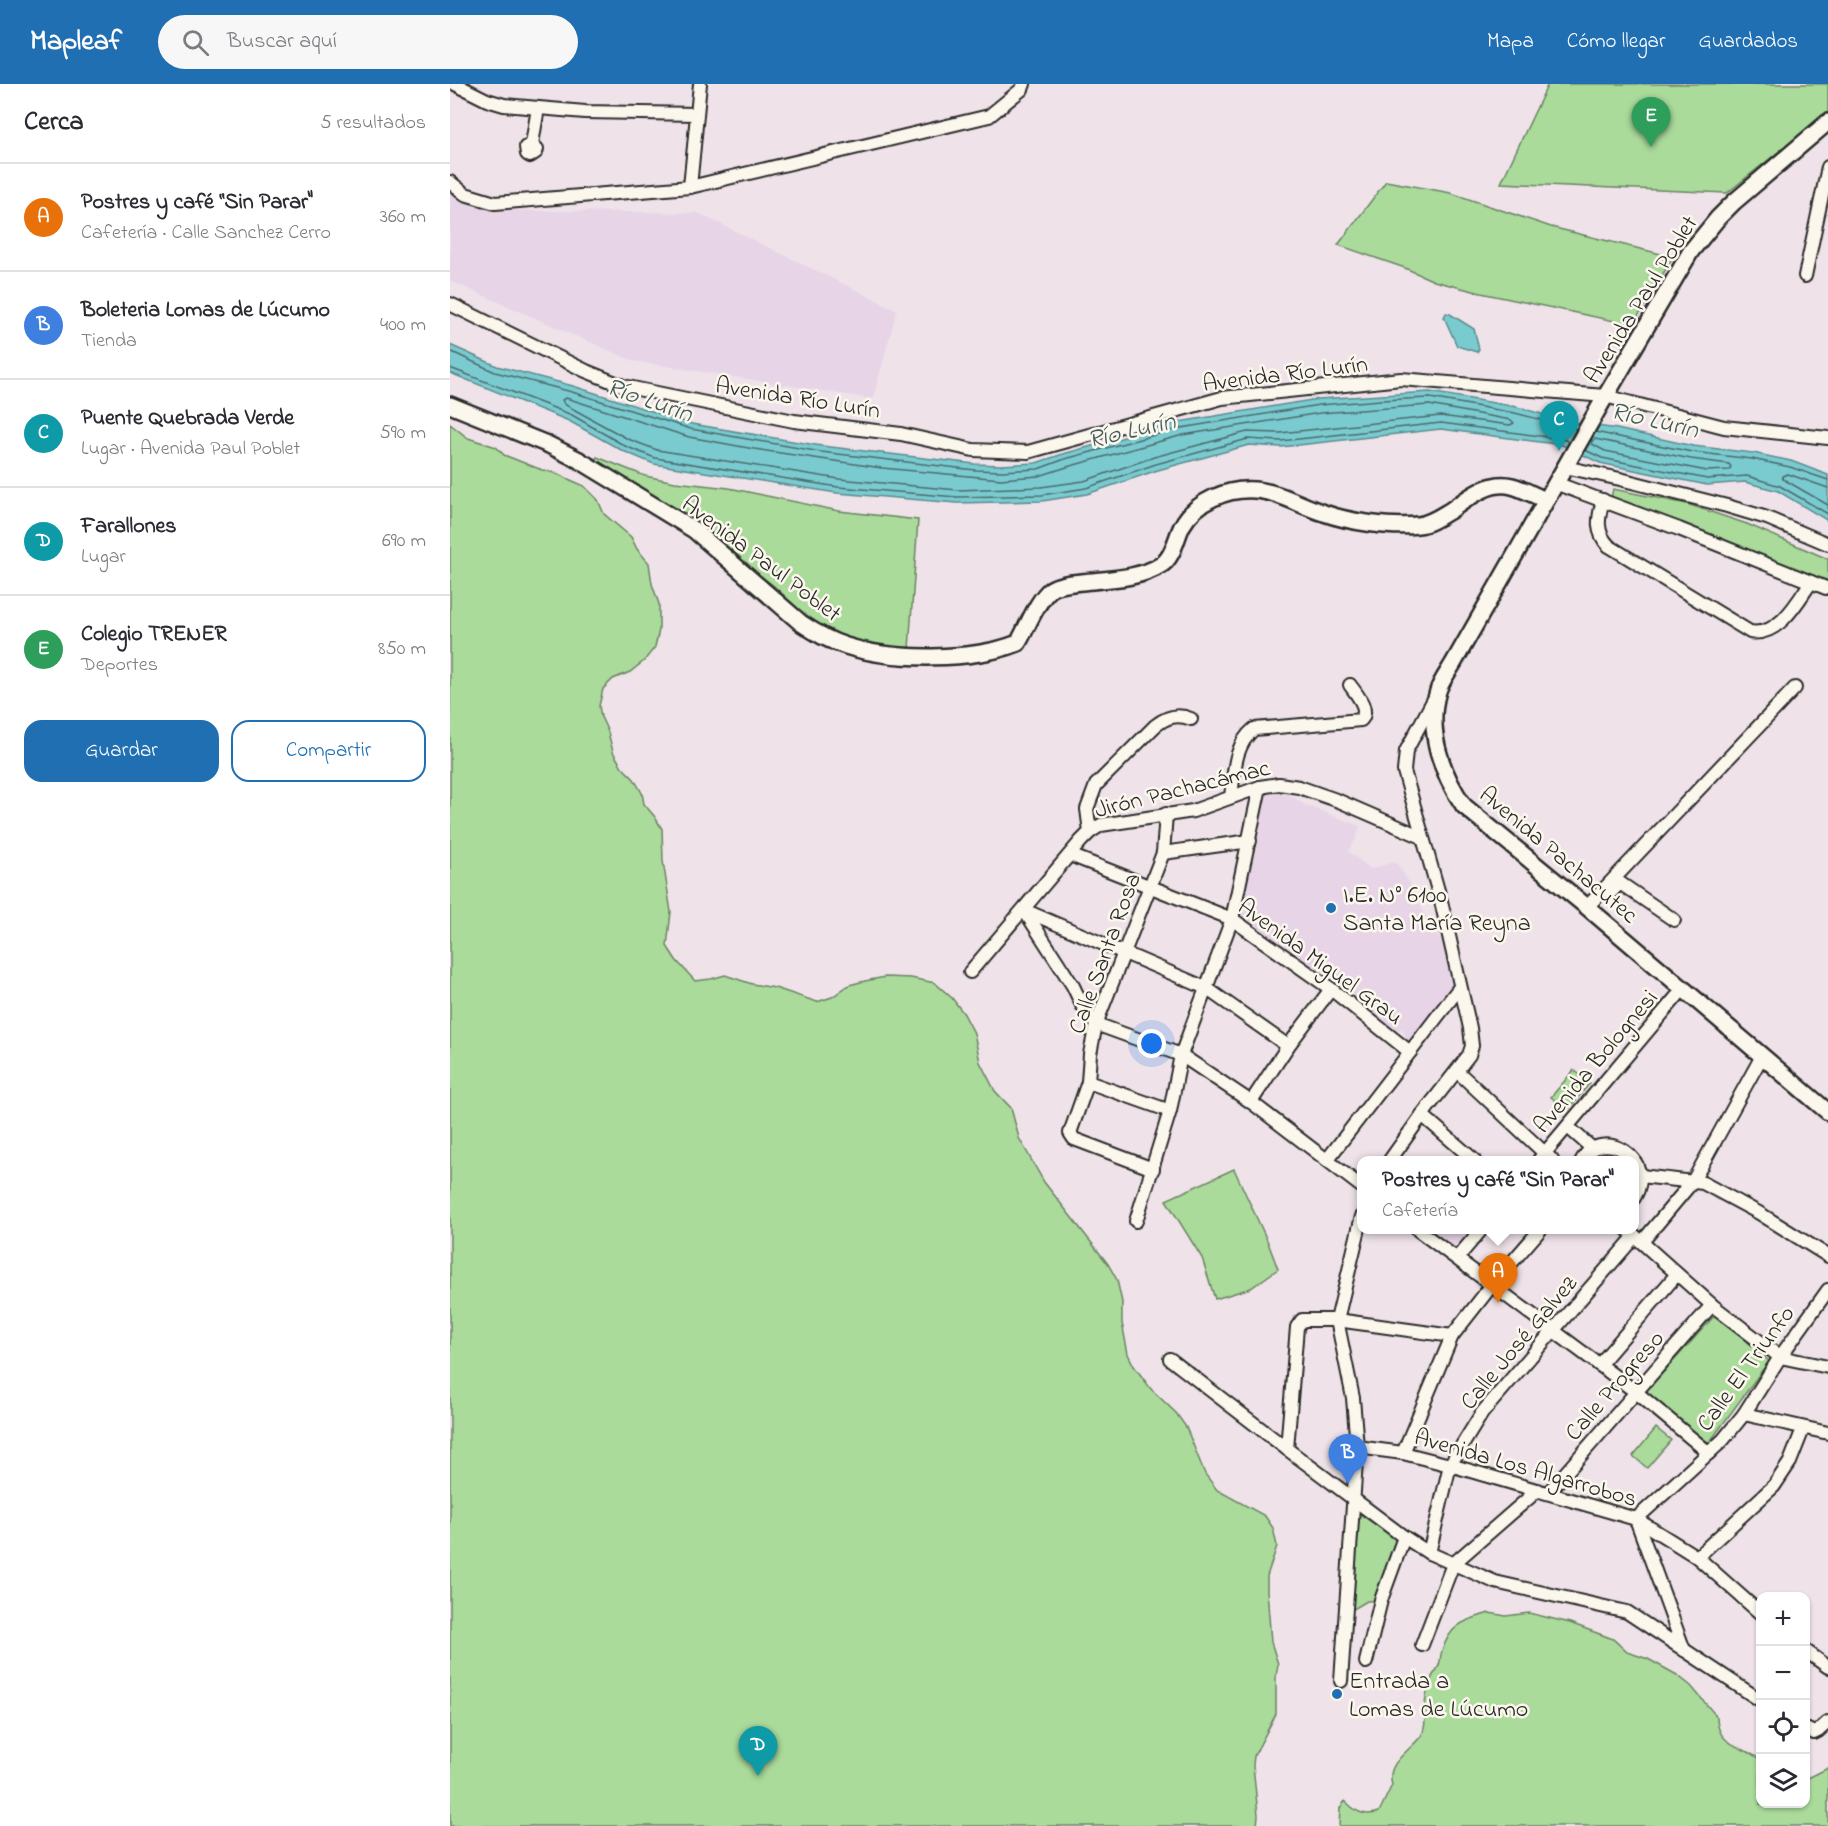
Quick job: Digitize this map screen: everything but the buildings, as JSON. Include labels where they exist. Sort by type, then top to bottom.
[{"type":"main road","name":"Avenida Paul Poblet","points":[[450,405],[549,445],[579,460],[694,530],[801,623],[820,636],[846,646],[885,655],[981,654],[1018,643],[1042,598],[1053,588],[1072,583],[1145,573],[1164,564],[1191,512],[1206,501],[1227,492],[1254,490],[1276,494],[1325,514],[1399,526],[1421,525],[1440,517],[1471,496],[1494,485],[1511,486],[1546,500],[1679,269],[1703,234],[1734,202],[1828,122]]},
{"type":"main road","name":"Avenida Pachacutec","points":[[1546,500],[1438,691],[1434,719],[1440,759],[1450,786],[1464,806],[1590,909],[1828,1112]]},
{"type":"street","points":[[455,84],[497,104],[585,112],[697,114]]},
{"type":"street","points":[[690,187],[700,84]]},
{"type":"street","points":[[450,182],[465,194],[495,203],[690,187],[989,116],[1022,89],[1024,84]]},
{"type":"street","points":[[532,144],[538,108]]},
{"type":"street","points":[[1805,276],[1828,166]]},
{"type":"street","name":"Avenida Río Lurín","points":[[450,304],[586,371],[623,386],[794,421],[901,434],[973,450],[1028,452],[1222,398],[1401,379],[1603,400],[1724,427],[1828,438]]},
{"type":"street","points":[[1567,464],[1767,518],[1828,544]]},
{"type":"street","points":[[1556,483],[1826,588]]},
{"type":"street","points":[[1603,500],[1598,526],[1600,535],[1609,546],[1633,563],[1750,632],[1762,632],[1778,624],[1793,608],[1811,582]]},
{"type":"street","points":[[1231,797],[1238,752],[1246,735],[1254,729],[1361,720],[1365,711],[1350,685]]},
{"type":"street","points":[[1590,909],[1795,688]]},
{"type":"street","points":[[1393,1156],[1469,1055],[1472,1046],[1470,1028],[1441,901],[1404,771],[1404,760],[1411,740],[1438,691]]},
{"type":"street","points":[[1090,832],[1087,809],[1096,785],[1165,718],[1177,715],[1191,719]]},
{"type":"street","name":"Jirón Pachacámac","points":[[970,972],[1090,832],[1101,825],[1193,811],[1260,787],[1279,784],[1299,787],[1339,801],[1422,837]]},
{"type":"street","points":[[1136,1221],[1170,1111],[1181,1055],[1232,919],[1260,787]]},
{"type":"street","name":"Calle Santa Rosa","points":[[1153,1169],[1074,1139],[1070,1133],[1088,1082],[1090,1054],[1096,1024],[1164,853],[1166,814]]},
{"type":"street","points":[[1164,853],[1250,841]]},
{"type":"street","name":"Avenida Miguel Grau","points":[[1071,855],[1232,919],[1331,989],[1410,1052]]},
{"type":"street","points":[[1590,909],[1620,883],[1674,920]]},
{"type":"street","points":[[1024,910],[1206,988],[1288,1046]]},
{"type":"street","points":[[1024,910],[1096,1024],[1181,1055],[1251,1102],[1357,1183]]},
{"type":"street","points":[[1327,1160],[1460,987]]},
{"type":"street","points":[[1251,1102],[1288,1046],[1331,989]]},
{"type":"street","name":"Avenida Bolognesi","points":[[1547,1156],[1683,989]]},
{"type":"street","name":"Calle José Galvez","points":[[1639,1232],[1693,1181],[1762,1056]]},
{"type":"street","points":[[1457,1071],[1543,1156]]},
{"type":"street","points":[[1088,1082],[1170,1111]]},
{"type":"street","points":[[1422,1115],[1468,1156]]},
{"type":"street","points":[[1569,1128],[1593,1149]]},
{"type":"street","points":[[1584,1156],[1593,1149],[1604,1146],[1614,1146],[1632,1156]]},
{"type":"street","points":[[1639,1169],[1641,1176],[1639,1188]]},
{"type":"street","points":[[1641,1176],[1703,1183],[1759,1213],[1828,1256]]},
{"type":"street","points":[[1341,1681],[1358,1447],[1353,1398],[1337,1320],[1358,1234]]},
{"type":"street","points":[[1423,1234],[1636,1392],[1709,1453]]},
{"type":"street","points":[[1456,1258],[1477,1234]]},
{"type":"street","points":[[1403,1453],[1452,1336],[1537,1234]]},
{"type":"street","points":[[1635,1236],[1713,1305],[1780,1357],[1828,1367]]},
{"type":"street","name":"Calle José Galvez","points":[[1429,1552],[1450,1465],[1482,1413],[1635,1236]]},
{"type":"street","points":[[1599,1365],[1677,1274]]},
{"type":"street","name":"Calle El Triunfo","points":[[1636,1519],[1723,1440],[1744,1414],[1780,1357],[1828,1290]]},
{"type":"street","name":"Calle Progreso","points":[[1422,1645],[1453,1564],[1543,1491],[1636,1392],[1713,1305]]},
{"type":"street","points":[[1287,1449],[1297,1327],[1302,1320],[1337,1320],[1452,1336]]},
{"type":"street","points":[[1170,1359],[1354,1500],[1404,1537],[1429,1552],[1496,1581],[1627,1612],[1756,1697]]},
{"type":"street","points":[[1744,1414],[1828,1433]]},
{"type":"street","points":[[1697,1557],[1774,1486],[1790,1462],[1803,1429]]},
{"type":"street","name":"Avenida Los Algarrobos","points":[[1358,1447],[1403,1453],[1450,1465],[1636,1519],[1697,1557],[1756,1609]]},
{"type":"street","points":[[1636,1519],[1684,1650]]},
{"type":"street","points":[[1365,1662],[1381,1600],[1404,1537]]},
{"type":"street","points":[[1810,1654],[1828,1668]]},
{"type":"street","points":[[1810,1730],[1818,1731],[1828,1722]]},
{"type":"shaded area","points":[[450,193],[493,210],[698,213],[897,310],[873,399],[633,361],[450,281]]},
{"type":"shaded area","name":"I.E. N° 6100 Santa María Reyna","points":[[1268,791],[1290,795],[1305,805],[1360,826],[1356,839],[1348,851],[1371,869],[1394,862],[1398,865],[1412,887],[1432,931],[1443,941],[1453,985],[1411,1041],[1407,1042],[1402,1028],[1396,1032],[1329,984],[1260,929],[1238,917],[1254,852],[1263,802]]},
{"type":"shaded area","points":[[1437,1234],[1473,1234],[1459,1250]]},
{"type":"green space","points":[[1548,84],[1828,84],[1828,112],[1727,193],[1501,183]]},
{"type":"green space","points":[[1386,181],[1451,193],[1551,227],[1673,257],[1633,325],[1434,281],[1405,268],[1338,245]]},
{"type":"green space","points":[[450,424],[468,438],[496,447],[504,455],[584,486],[598,500],[604,514],[631,537],[637,549],[649,563],[652,584],[659,604],[659,630],[655,647],[644,661],[630,672],[613,679],[603,689],[599,706],[613,752],[622,767],[634,779],[642,793],[644,804],[662,829],[663,861],[671,912],[667,946],[676,960],[695,981],[725,975],[817,1002],[832,997],[849,985],[885,977],[911,978],[935,983],[952,998],[974,1033],[980,1062],[995,1091],[1011,1108],[1019,1138],[1044,1182],[1108,1264],[1117,1280],[1128,1354],[1134,1366],[1151,1389],[1176,1413],[1186,1427],[1205,1474],[1217,1490],[1265,1516],[1273,1528],[1277,1546],[1267,1576],[1267,1590],[1271,1642],[1278,1664],[1276,1714],[1254,1756],[1257,1826],[450,1826]]},
{"type":"green space","points":[[597,457],[645,476],[675,482],[729,488],[839,511],[918,520],[909,649],[871,644],[830,632],[800,611],[774,586],[693,519],[594,463]]},
{"type":"green space","points":[[1613,489],[1687,504],[1747,524],[1828,559],[1828,581],[1747,552],[1611,498]]},
{"type":"green space","points":[[1574,1070],[1590,1083],[1567,1111],[1551,1097]]},
{"type":"green space","points":[[1234,1169],[1278,1269],[1251,1288],[1215,1299],[1202,1258],[1166,1200]]},
{"type":"green space","points":[[1716,1314],[1769,1361],[1709,1443],[1643,1395]]},
{"type":"green space","points":[[1656,1428],[1671,1440],[1647,1468],[1633,1456]]},
{"type":"green space","points":[[1358,1513],[1400,1541],[1376,1601],[1367,1601],[1352,1610],[1356,1514]]},
{"type":"green space","points":[[1489,1613],[1506,1616],[1529,1613],[1570,1623],[1613,1639],[1627,1652],[1648,1659],[1677,1675],[1691,1686],[1717,1717],[1718,1727],[1726,1740],[1756,1757],[1756,1808],[1810,1808],[1810,1777],[1828,1768],[1828,1826],[1339,1826],[1340,1808],[1345,1801],[1360,1813],[1379,1812],[1392,1785],[1392,1770],[1395,1764],[1423,1732],[1428,1690],[1446,1642],[1454,1629],[1473,1618]]},
{"type":"water","points":[[1446,313],[1474,329],[1479,349],[1477,352],[1457,346],[1444,317]]},
{"type":"water","points":[[450,345],[497,366],[573,386],[692,424],[822,446],[975,464],[1036,463],[1179,422],[1318,399],[1430,392],[1517,407],[1566,421],[1617,429],[1693,446],[1753,453],[1791,461],[1828,475],[1828,521],[1778,491],[1745,482],[1707,485],[1600,463],[1562,445],[1441,429],[1281,447],[1249,445],[1158,470],[1087,494],[1042,501],[957,503],[837,493],[654,464],[623,451],[569,421],[450,373]]},
{"type":"place","name":"Colegio TRENER","points":[[1651,147]]},
{"type":"place","name":"Puente Quebrada Verde","points":[[1559,451]]},
{"type":"place","name":"I.E. N° 6100 Santa María Reyna","points":[[1331,908]]},
{"type":"place","name":"Postres y café “Sin Parar\"","points":[[1498,1303]]},
{"type":"place","name":"Boleteria Lomas de Lúcumo","points":[[1348,1484]]},
{"type":"place","name":"Entrada a Lomas de Lúcumo","points":[[1337,1694]]},
{"type":"place","name":"Farallones","points":[[758,1776]]},
{"type":"water label","name":"Río Lurín","points":[[650,399]]},
{"type":"water label","name":"Río Lurín","points":[[1655,419]]},
{"type":"water label","name":"Río Lurín","points":[[1131,429]]}]
